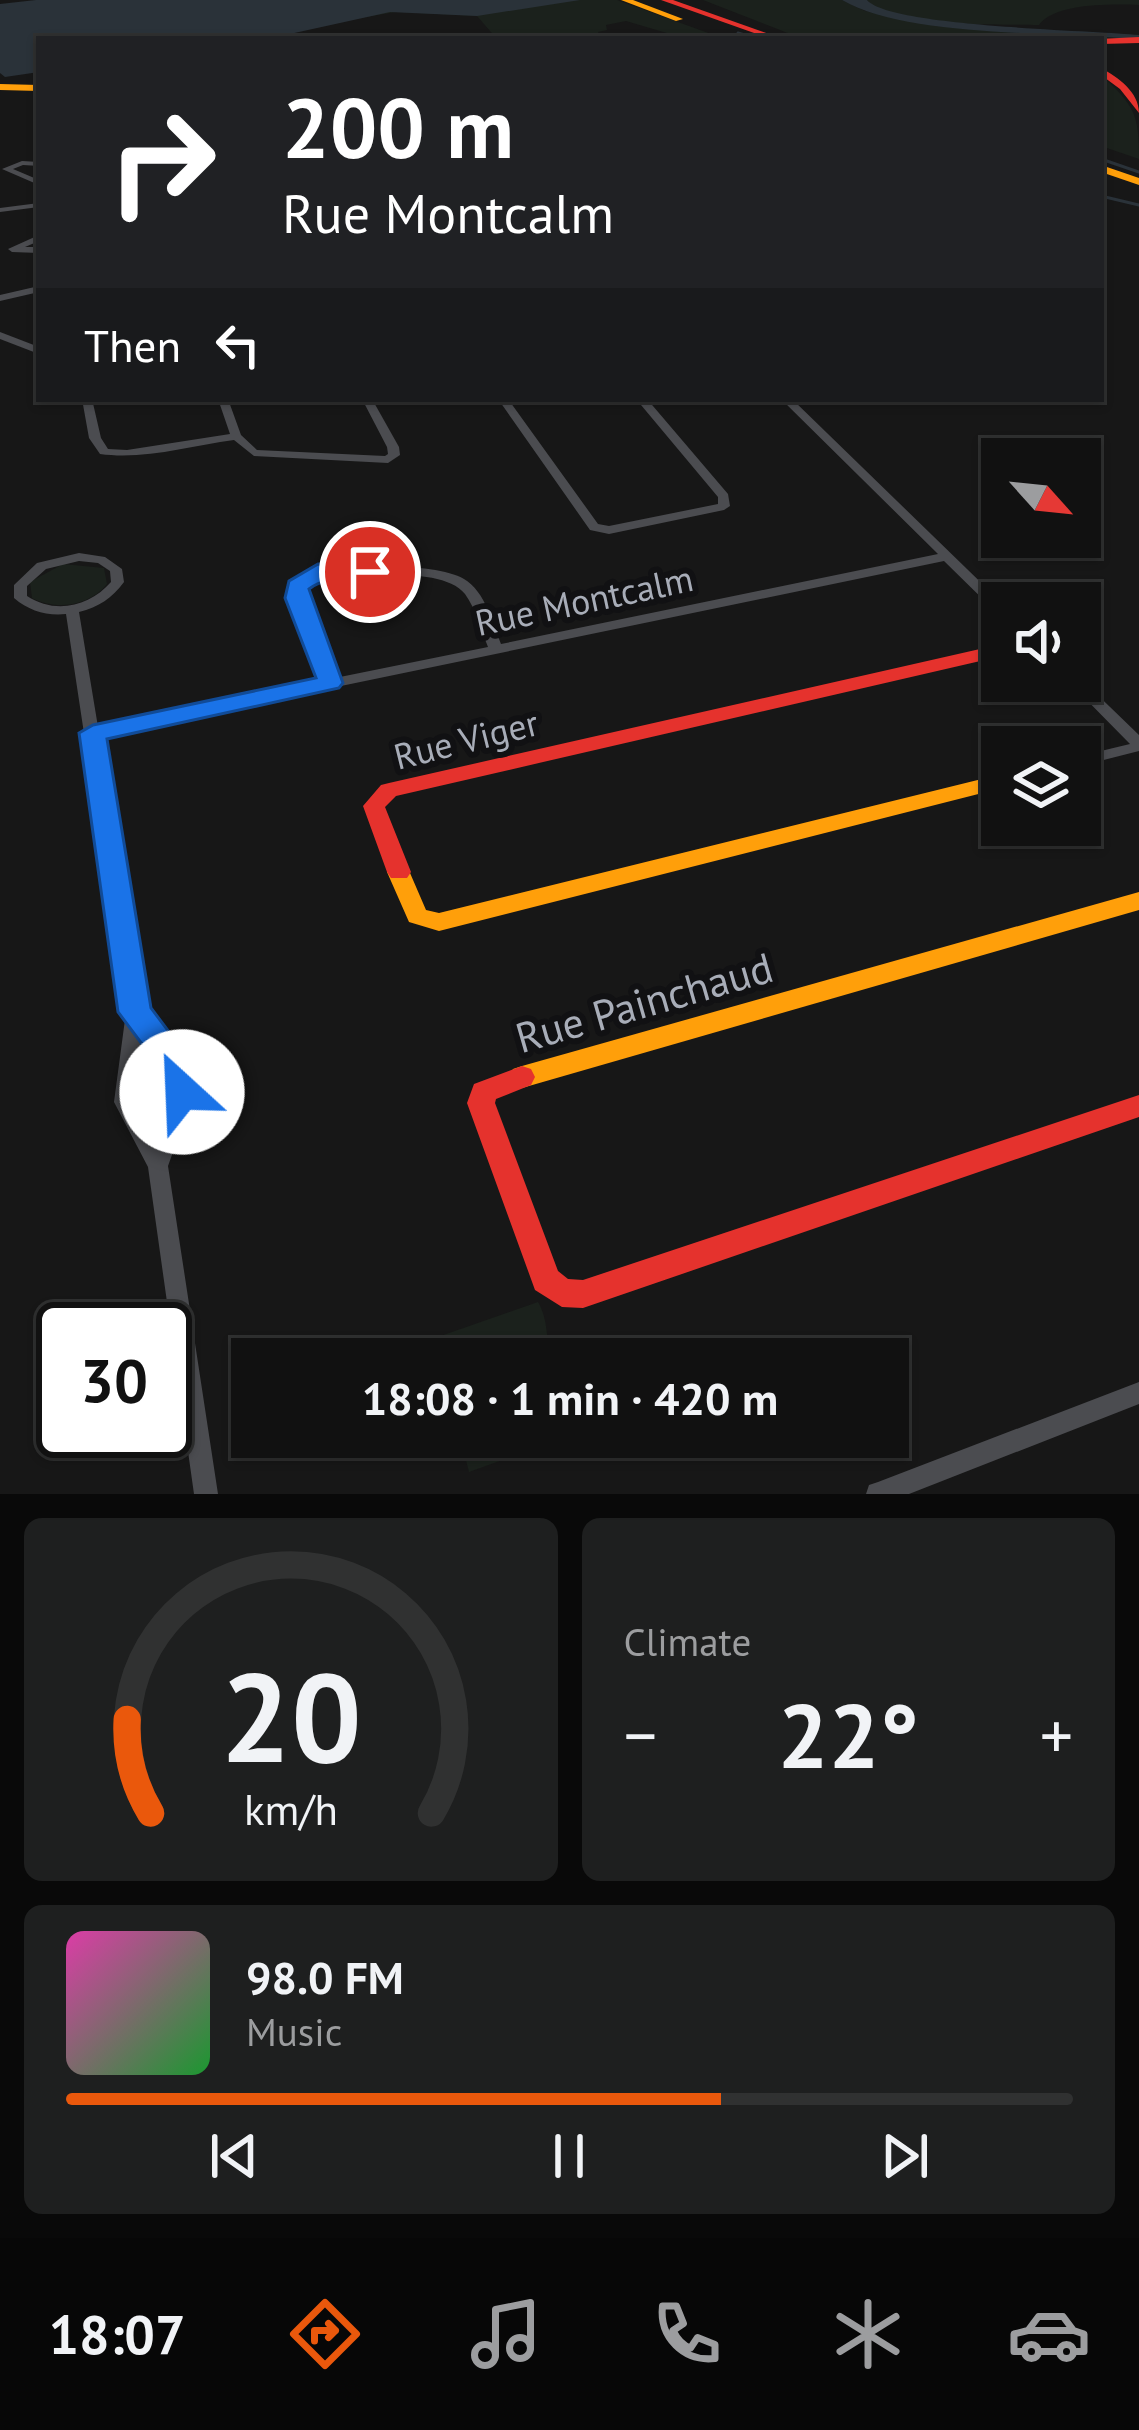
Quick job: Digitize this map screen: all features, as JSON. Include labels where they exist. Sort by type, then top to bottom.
[{"type":"main road","points":[[625,0],[745,35]]},
{"type":"main road","points":[[664,0],[745,35]]},
{"type":"main road","points":[[1105,42],[1139,40]]},
{"type":"main road","points":[[1104,73],[1123,87],[1139,110]]},
{"type":"main road","points":[[0,87],[36,88]]},
{"type":"main road","points":[[1104,150],[1139,162]]},
{"type":"main road","points":[[1104,169],[1139,186]]},
{"type":"main road","points":[[1104,182],[1139,186]]},
{"type":"main road","name":"Rue Viger","points":[[981,655],[406,785],[389,790],[374,806],[411,906],[417,916],[439,922],[981,786]]},
{"type":"main road","name":"Rue Painchaud","points":[[1139,901],[509,1081],[484,1092],[481,1103],[546,1280],[562,1293],[584,1294],[1139,1106]]},
{"type":"street","points":[[36,164],[6,169],[36,182]]},
{"type":"street","points":[[0,210],[36,206]]},
{"type":"street","points":[[36,239],[12,249],[36,250]]},
{"type":"street","points":[[0,298],[36,290]]},
{"type":"street","points":[[0,334],[36,350]]},
{"type":"street","points":[[20,343],[36,337]]},
{"type":"street","points":[[88,402],[94,438],[104,452],[128,453],[236,436]]},
{"type":"street","points":[[224,402],[236,436],[254,453],[388,460],[394,455],[393,447],[369,402]]},
{"type":"street","points":[[505,402],[594,526],[609,530],[724,506],[724,496],[644,402]]},
{"type":"street","points":[[789,402],[981,589]]},
{"type":"street","name":"Rue Montcalm","points":[[93,733],[948,556]]},
{"type":"street","points":[[91,558],[113,566],[118,578],[110,592],[72,609],[30,606],[21,598],[20,585],[32,572],[60,560],[91,558]]},
{"type":"street","points":[[330,683],[297,598],[301,580],[318,571],[450,578],[468,590],[496,649]]},
{"type":"street","points":[[72,609],[135,1012],[124,1102],[158,1166],[206,1494]]},
{"type":"street","points":[[1096,702],[1139,745],[1101,755]]},
{"type":"street","points":[[135,1012],[167,1048],[181,1076],[177,1113],[158,1166]]},
{"type":"street","points":[[878,1494],[1139,1393]]},
{"type":"shaded area","points":[[36,0],[580,0],[477,16],[390,12],[281,36],[36,36],[36,72],[5,77],[0,73],[0,4]]},
{"type":"shaded area","points":[[453,0],[617,0],[717,36],[677,36],[626,21],[606,25],[607,30],[598,32],[600,36],[494,36],[477,16],[396,12],[311,26]]},
{"type":"shaded area","points":[[703,0],[842,0],[865,11],[936,26],[1081,36],[795,36]]},
{"type":"shaded area","points":[[842,0],[867,0],[883,9],[951,22],[1139,35],[1139,40],[943,27],[870,12]]},
{"type":"shaded area","points":[[867,0],[1139,0],[1139,5],[1084,6],[1057,12],[1039,25],[999,25],[898,16]]},
{"type":"shaded area","points":[[1104,77],[1132,111],[1139,159],[1104,147]]},
{"type":"shaded area","points":[[63,564],[104,568],[107,584],[72,604],[32,598],[30,582]]},
{"type":"shaded area","points":[[151,1042],[166,1057],[173,1078],[172,1100],[163,1120],[146,1111],[138,1084],[140,1058]]},
{"type":"shaded area","points":[[538,1302],[548,1338],[435,1338]]},
{"type":"shaded area","points":[[465,1458],[508,1458],[469,1472]]},
{"type":"waterway","points":[[738,33],[748,36]]},
{"type":"waterway","points":[[1104,160],[1139,172]]},
{"type":"waterway","points":[[1104,197],[1139,205]]},
{"type":"traffic: slow","points":[[625,0],[679,19]]},
{"type":"traffic: slow","points":[[0,87],[36,88]]},
{"type":"traffic: slow","points":[[1104,169],[1139,182]]},
{"type":"traffic: slow","points":[[399,872],[417,916],[439,922],[981,786]]},
{"type":"traffic: slow","points":[[522,1077],[1139,901]]},
{"type":"traffic: jam","points":[[665,0],[770,36]]},
{"type":"traffic: jam","points":[[1104,41],[1139,40]]},
{"type":"traffic: jam","points":[[1104,73],[1123,87],[1139,110]]},
{"type":"traffic: jam","points":[[399,872],[374,806],[389,790],[981,655]]},
{"type":"traffic: jam","points":[[522,1077],[484,1092],[481,1103],[546,1280],[562,1293],[583,1294],[1139,1106]]},
{"type":"route","points":[[182,1092],[180,1069],[135,1012],[93,733],[330,683],[297,598],[297,586],[318,571],[370,572]]}]
